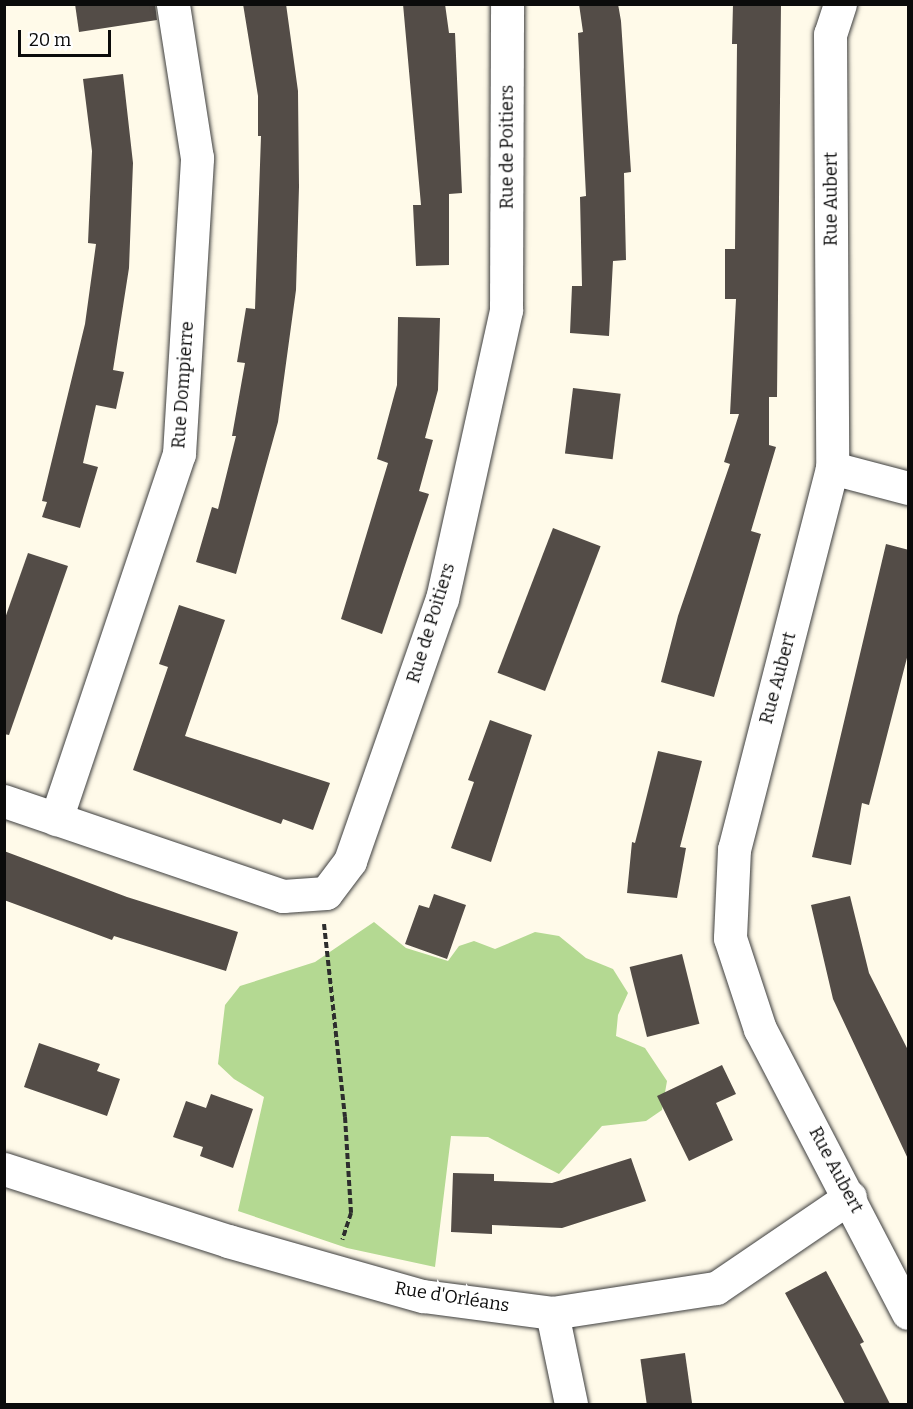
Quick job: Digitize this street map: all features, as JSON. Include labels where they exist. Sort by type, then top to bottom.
[{"type":"street","name":"Rue Dompierre","points":[[56,819],[179,454],[197,158],[173,4]]},
{"type":"street","name":"Rue de Poitiers","points":[[320,893],[326,893],[350,861],[442,599],[506,310],[507,4]]},
{"type":"street","name":"Rue Aubert","points":[[840,4],[830,34],[832,468],[734,849],[730,938],[760,1029],[909,1313]]},
{"type":"street","points":[[832,468],[909,488]]},
{"type":"street","points":[[4,801],[283,896],[320,893]]},
{"type":"street","name":"Rue d'Orléans","points":[[4,1169],[332,1272],[423,1296],[552,1313],[716,1288],[850,1197]]},
{"type":"street","points":[[552,1313],[571,1404]]},
{"type":"path","points":[[320,893],[332,974],[351,1213],[332,1272]]},
{"type":"green space","points":[[374,922],[406,948],[448,961],[459,946],[474,941],[495,949],[535,932],[559,936],[586,958],[613,969],[628,993],[618,1015],[616,1036],[645,1048],[667,1081],[662,1110],[646,1121],[602,1126],[559,1174],[488,1137],[451,1136],[435,1267],[347,1248],[238,1211],[264,1097],[234,1079],[218,1064],[225,1005],[240,986],[315,962]]},
{"type":"building","points":[[75,4],[155,4],[157,20],[79,32]]},
{"type":"building","points":[[243,4],[286,4],[298,91],[299,187],[296,290],[278,422],[236,574],[196,562],[212,507],[218,509],[236,436],[232,436],[245,363],[237,362],[246,308],[255,309],[261,136],[258,136],[258,96]]},
{"type":"building","points":[[403,4],[445,4],[449,33],[455,33],[462,193],[449,194],[449,265],[416,266],[413,205],[421,205]]},
{"type":"building","points":[[579,4],[618,4],[621,21],[631,172],[624,173],[626,260],[613,261],[609,336],[570,333],[572,286],[582,286],[580,197],[586,196],[578,33],[583,32]]},
{"type":"building","points":[[733,4],[781,4],[777,397],[769,397],[769,445],[776,447],[751,531],[761,534],[714,697],[661,682],[678,616],[730,464],[724,462],[739,414],[730,414],[736,299],[725,299],[725,249],[735,249],[737,44],[732,44]]},
{"type":"building","points":[[123,74],[133,163],[129,268],[113,370],[124,372],[116,409],[96,405],[83,463],[98,467],[80,528],[42,517],[47,502],[42,501],[85,324],[96,244],[88,243],[92,151],[83,79]]},
{"type":"building","points":[[398,317],[440,318],[438,390],[425,438],[433,440],[419,491],[429,494],[382,634],[341,619],[388,463],[377,459],[397,385]]},
{"type":"building","points":[[573,388],[621,394],[613,459],[565,454]]},
{"type":"building","points":[[553,528],[601,546],[545,691],[497,673]]},
{"type":"building","points":[[886,544],[909,550],[909,650],[869,805],[862,803],[851,865],[812,857]]},
{"type":"building","points":[[28,553],[68,566],[9,735],[4,734],[4,621]]},
{"type":"building","points":[[179,605],[225,620],[185,736],[330,783],[313,830],[283,819],[281,824],[133,770],[168,667],[159,664]]},
{"type":"building","points":[[490,720],[532,735],[491,862],[451,848],[474,782],[468,780]]},
{"type":"building","points":[[658,751],[702,761],[680,847],[686,848],[677,898],[627,893],[632,842],[635,843]]},
{"type":"building","points":[[4,851],[127,897],[238,932],[226,971],[114,936],[112,940],[4,900]]},
{"type":"building","points":[[434,894],[466,905],[447,959],[405,944],[419,905],[429,908]]},
{"type":"building","points":[[850,896],[869,973],[909,1052],[909,1161],[833,999],[811,905]]},
{"type":"building","points":[[682,954],[699,1024],[647,1037],[630,967]]},
{"type":"building","points":[[39,1043],[100,1064],[97,1071],[120,1079],[107,1116],[24,1087]]},
{"type":"building","points":[[722,1065],[736,1094],[716,1103],[733,1140],[689,1161],[657,1096]]},
{"type":"building","points":[[211,1094],[253,1109],[233,1168],[200,1156],[203,1147],[173,1137],[186,1101],[206,1108]]},
{"type":"building","points":[[631,1158],[646,1201],[562,1228],[492,1225],[492,1234],[451,1232],[453,1173],[494,1174],[494,1181],[552,1183]]},
{"type":"building","points":[[826,1271],[864,1342],[860,1344],[890,1404],[845,1404],[785,1293]]},
{"type":"building","points":[[685,1353],[692,1404],[647,1404],[640,1359]]}]
